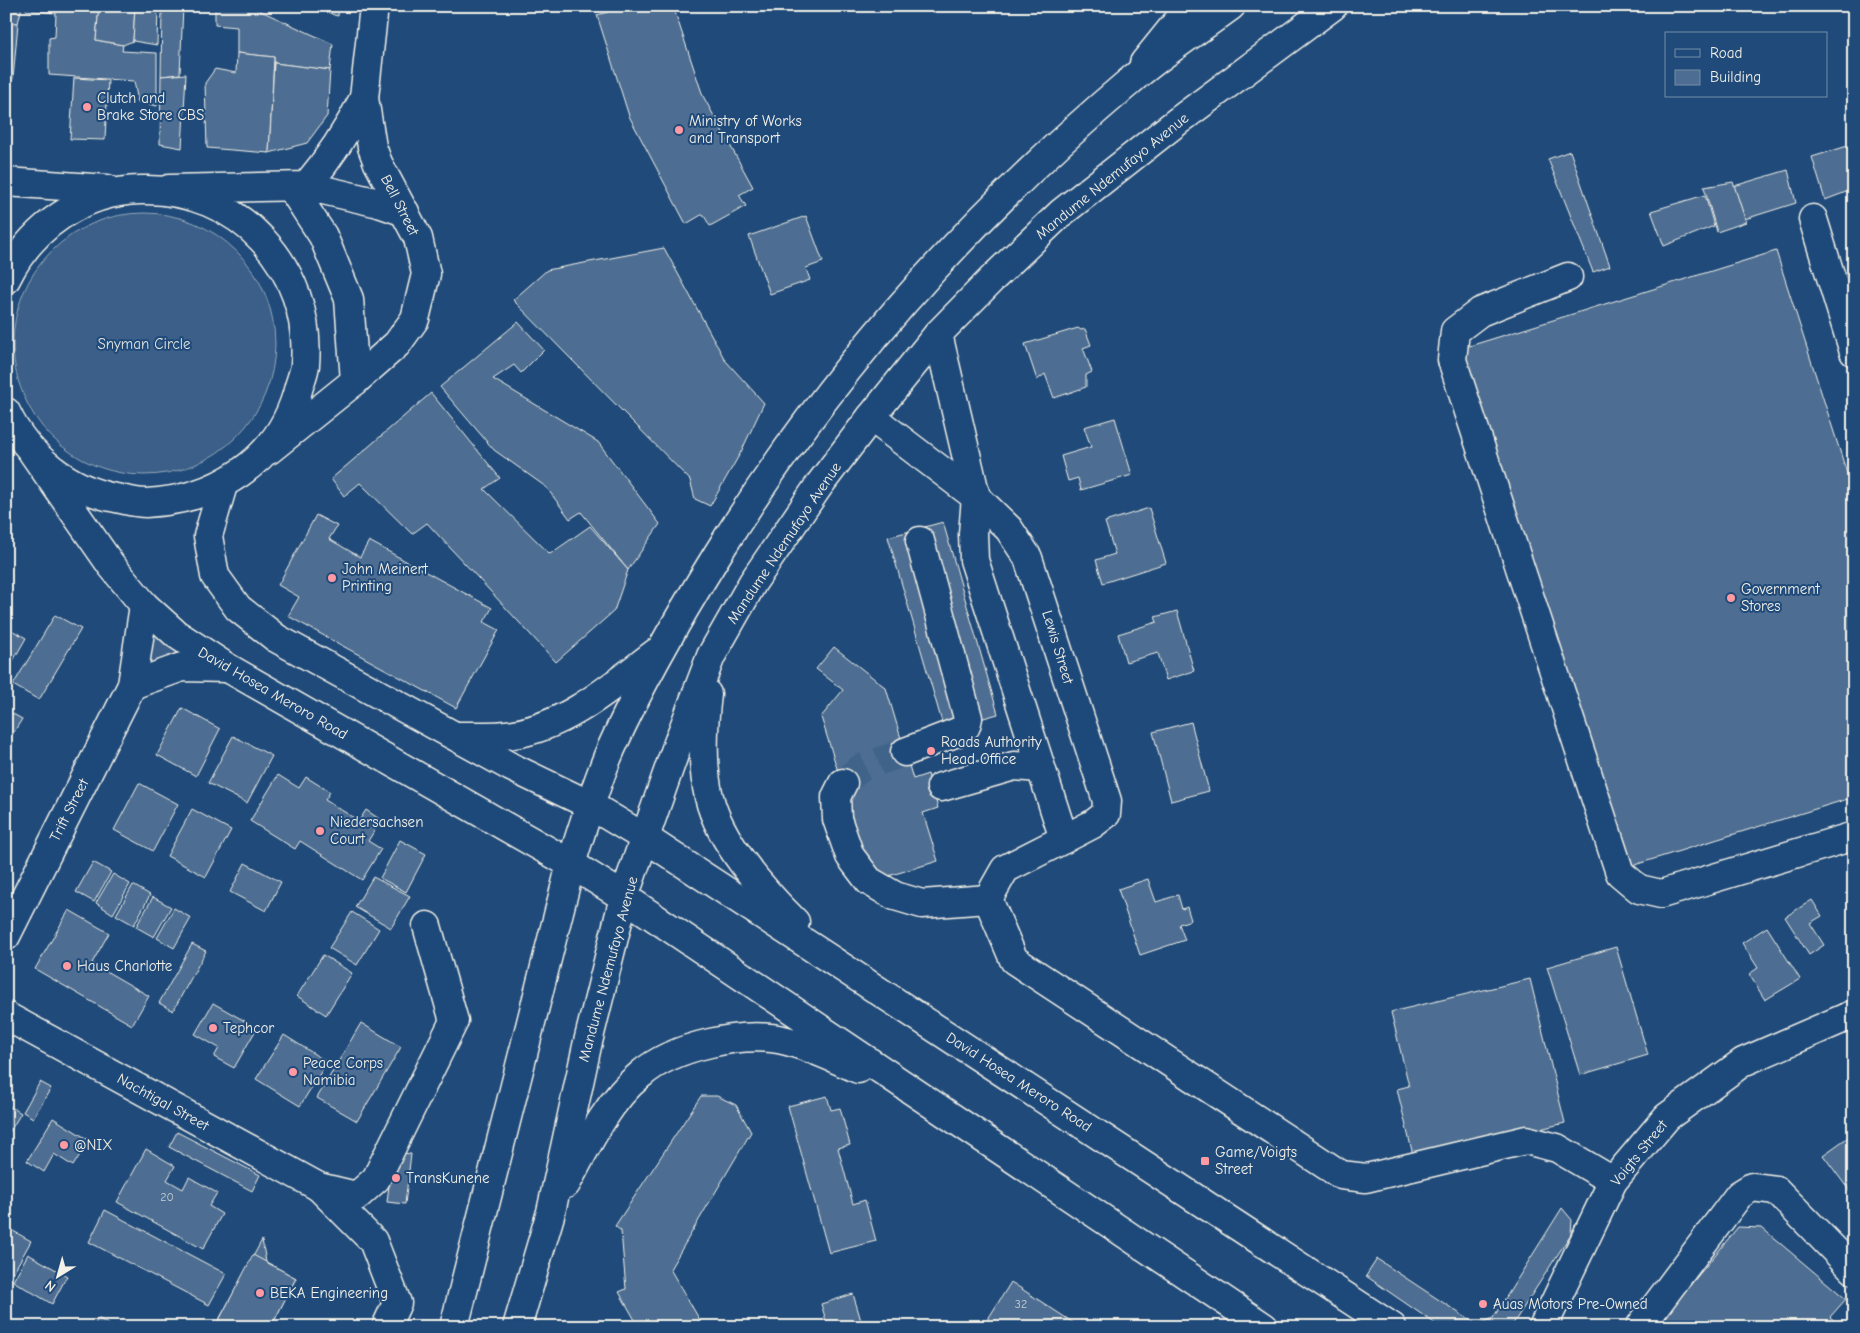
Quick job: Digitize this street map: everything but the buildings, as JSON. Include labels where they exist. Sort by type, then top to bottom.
[{"type":"main road","name":"Bell Street","points":[[262,455],[355,381],[397,344],[415,319],[426,274],[418,238],[378,163],[372,147],[364,98],[374,6]]},
{"type":"main road","points":[[1131,80],[1190,6]]},
{"type":"main road","points":[[454,1327],[571,864],[590,805],[611,750],[660,650],[747,506],[790,444],[837,381],[922,280],[1014,184],[1131,80],[1232,6]]},
{"type":"main road","name":"Mandume Ndemufayo Avenue","points":[[517,1327],[551,1212],[587,1046],[624,897],[711,656],[759,574],[820,484],[938,334],[1062,213],[1178,120],[1333,6]]},
{"type":"main road","points":[[298,187],[327,162],[345,136],[364,98]]},
{"type":"main road","points":[[6,182],[122,190],[298,187],[379,203],[405,212]]},
{"type":"main road","points":[[298,187],[323,236],[349,299],[355,381]]},
{"type":"main road","points":[[8,419],[34,454],[66,479],[103,496],[143,503],[184,499],[222,485],[262,455],[291,414],[305,366],[303,316],[286,269],[255,230],[213,202],[165,189]]},
{"type":"main road","points":[[6,279],[16,258],[45,226],[81,202],[122,190]]},
{"type":"main road","points":[[1813,219],[1854,352]]},
{"type":"main road","points":[[1568,277],[1480,312],[1455,332],[1452,360],[1620,873],[1639,889],[1661,894],[1854,836]]},
{"type":"main road","points":[[938,334],[976,497],[973,534],[974,560],[1064,839],[1005,869],[988,899]]},
{"type":"main road","name":"Lewis Street","points":[[871,417],[976,497],[1008,529],[1028,558],[1106,801],[1106,814],[1093,824],[1064,839]]},
{"type":"main road","name":"David Hosea Meroro Road","points":[[34,454],[111,565],[144,605],[176,634],[228,668],[571,864],[624,897]]},
{"type":"main road","points":[[222,485],[208,536],[215,576],[238,608],[276,638],[452,735],[590,805]]},
{"type":"main road","points":[[905,752],[960,732],[966,726],[968,718],[920,541]]},
{"type":"main road","name":"Trift Street","points":[[6,936],[132,685],[144,605]]},
{"type":"main road","points":[[452,735],[488,736],[515,734],[546,725],[591,701],[660,650]]},
{"type":"main road","points":[[711,656],[702,735],[709,798],[730,846],[770,896],[833,961]]},
{"type":"main road","points":[[132,685],[182,668],[228,668]]},
{"type":"main road","points":[[941,788],[1014,766],[1040,768]]},
{"type":"main road","points":[[843,783],[836,797],[837,819],[850,856],[869,881],[895,896],[922,904],[988,899]]},
{"type":"main road","name":"David Hosea Meroro Road","points":[[590,805],[645,838],[1392,1327]]},
{"type":"main road","points":[[624,897],[1264,1327]]},
{"type":"main road","points":[[988,899],[1014,960],[1341,1175],[1366,1178],[1526,1140],[1557,1148],[1613,1181]]},
{"type":"main road","points":[[319,1187],[357,1196],[376,1179],[454,1021],[427,926]]},
{"type":"main road","name":"Voigts Street","points":[[1543,1327],[1613,1181],[1667,1117],[1743,1062],[1854,1014]]},
{"type":"main road","name":"Nachtigal Street","points":[[6,1016],[319,1187]]},
{"type":"main road","points":[[551,1212],[590,1141],[615,1103],[640,1074],[674,1054],[714,1043],[748,1038],[787,1041],[838,1060],[934,1106]]},
{"type":"main road","points":[[319,1187],[373,1241],[397,1302],[386,1327]]},
{"type":"main road","points":[[1640,1327],[1739,1195],[1752,1187],[1776,1190],[1854,1270]]},
{"type":"green space","name":"Snyman Circle","points":[[131,213],[157,213],[182,218],[206,228],[237,251],[260,282],[270,306],[275,331],[275,357],[270,382],[260,406],[237,437],[206,460],[182,470],[157,475],[131,475],[106,470],[82,460],[61,446],[42,427],[28,406],[18,382],[13,357],[13,331],[18,306],[28,282],[42,261],[61,242],[82,228],[106,218]]},
{"type":"green space","points":[[153,633],[179,654],[146,669]]},
{"type":"tunnel","points":[[843,783],[861,768],[905,752]]},
{"type":"place","name":"Clutch and Brake Store CBS","points":[[87,107]]},
{"type":"place","name":"Ministry of Works and Transport","points":[[679,130]]},
{"type":"place","name":"John Meinert Printing","points":[[332,578]]},
{"type":"place","name":"Government Stores","points":[[1731,598]]},
{"type":"place","name":"Roads Authority Head Office","points":[[931,751]]},
{"type":"place","name":"Niedersachsen Court","points":[[320,831]]},
{"type":"place","name":"Haus Charlotte","points":[[67,966]]},
{"type":"place","name":"Tephcor","points":[[213,1028]]},
{"type":"place","name":"Peace Corps Namibia","points":[[293,1072]]},
{"type":"place","name":"@NIX","points":[[64,1145]]},
{"type":"place","name":"Game/Voigts Street","points":[[1205,1161]]},
{"type":"place","name":"TransKunene","points":[[396,1178]]},
{"type":"place","name":"BEKA Engineering","points":[[260,1293]]},
{"type":"place","name":"Auas Motors Pre-Owned","points":[[1483,1304]]}]
